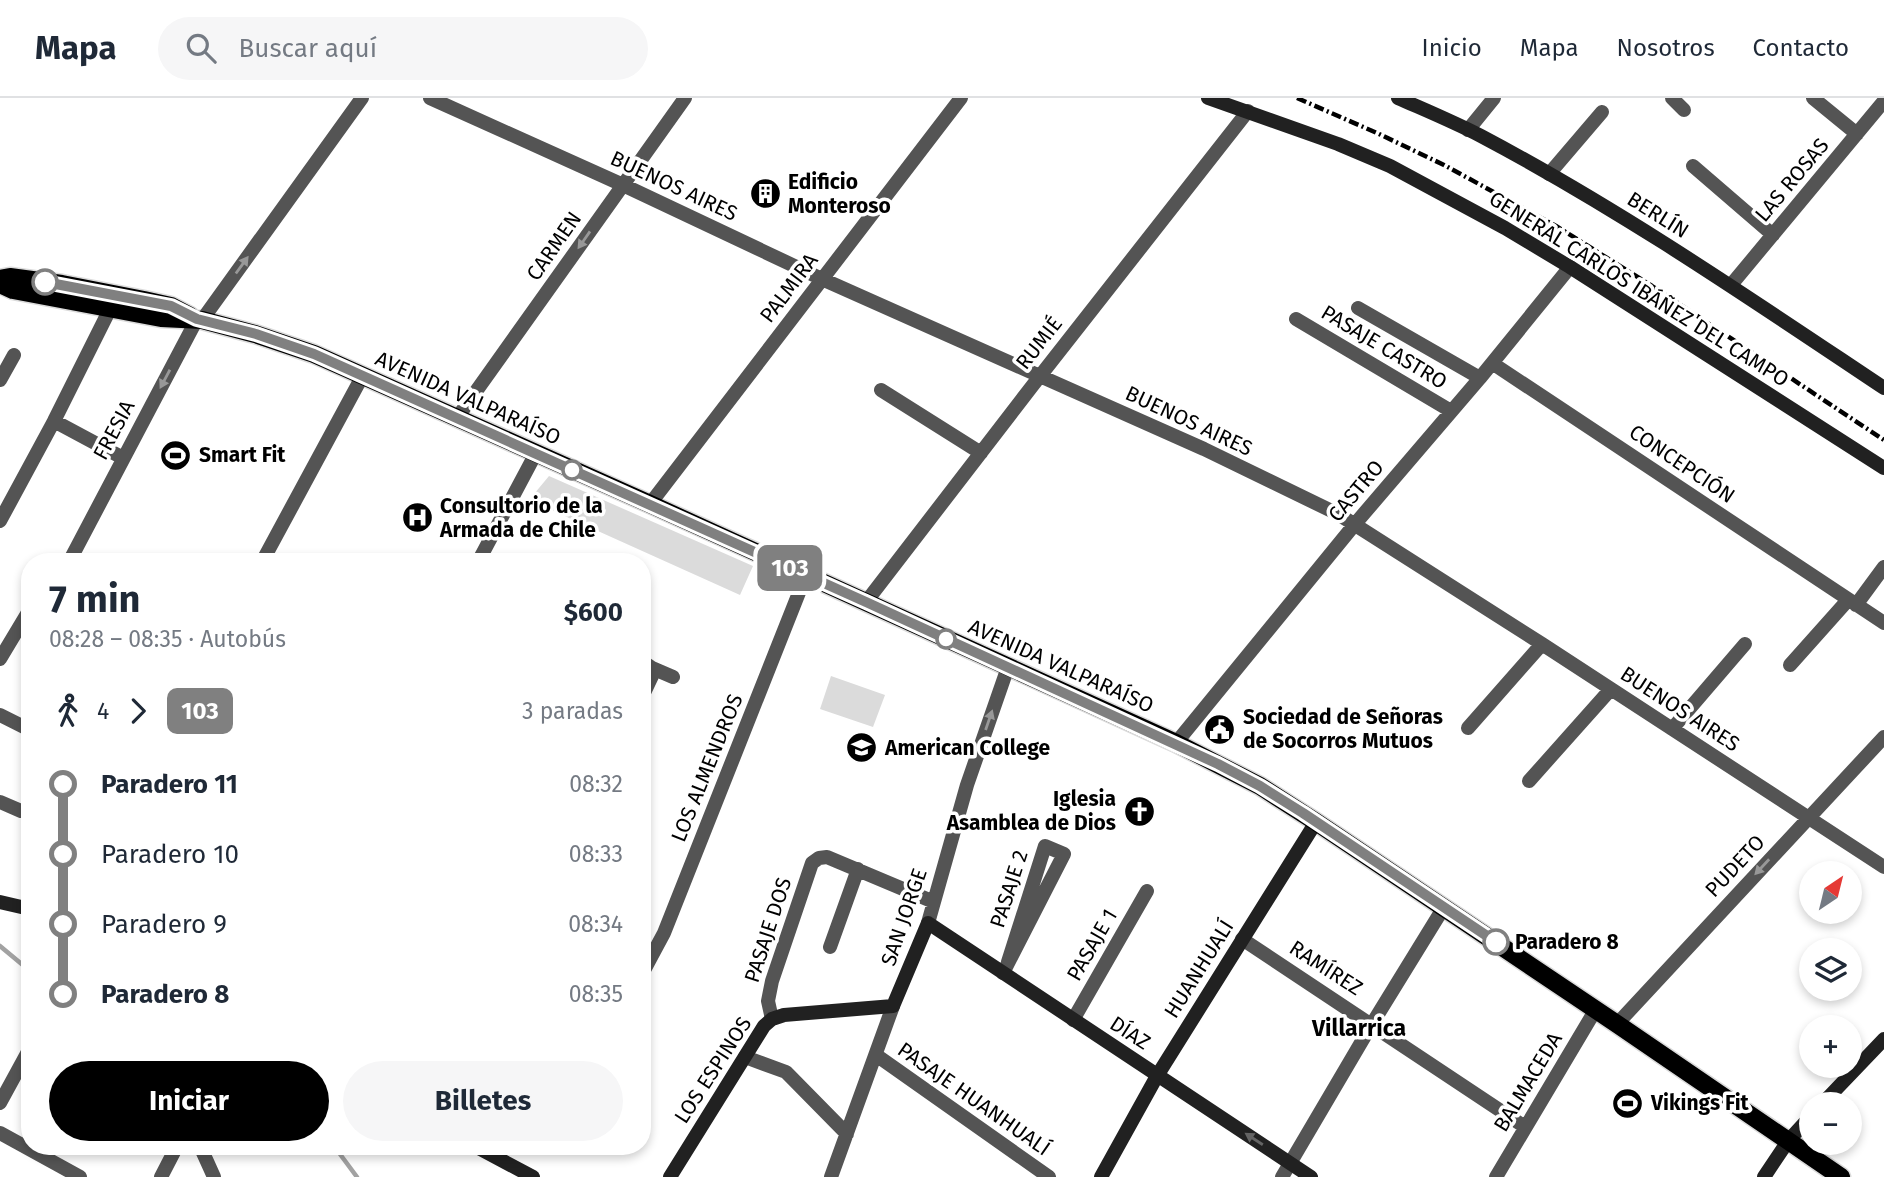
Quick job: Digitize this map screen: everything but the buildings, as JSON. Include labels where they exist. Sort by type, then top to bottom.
[{"type":"main road","name":"AVENIDA VALPARAÍSO","points":[[0,278],[62,284],[144,300],[171,306],[199,320]]},
{"type":"main road","name":"AVENIDA VALPARAÍSO","points":[[0,284],[13,290],[110,309],[161,318],[199,320],[292,346],[363,375],[650,504],[1175,743],[1253,782],[1316,822],[1841,1177]]},
{"type":"street","name":"FRESIA","points":[[74,553],[199,320],[362,98]]},
{"type":"street","name":"BUENOS AIRES","points":[[430,98],[822,279],[1204,449],[1355,524],[1884,867]]},
{"type":"street","name":"CARMEN","points":[[457,418],[685,98]]},
{"type":"street","name":"PALMIRA","points":[[650,504],[961,98]]},
{"type":"street","name":"GENERAL CARLOS IBÁÑEZ DEL CAMPO","points":[[1208,98],[1338,144],[1390,166],[1505,228],[1884,468]]},
{"type":"street","name":"BERLÍN","points":[[1398,98],[1468,130],[1549,174],[1731,285],[1884,388]]},
{"type":"street","points":[[1468,130],[1494,98]]},
{"type":"street","points":[[1672,98],[1684,110]]},
{"type":"street","points":[[1813,98],[1857,134]]},
{"type":"street","name":"LAS ROSAS","points":[[1731,285],[1884,101]]},
{"type":"street","name":"RUMIÉ","points":[[866,602],[1248,111]]},
{"type":"street","points":[[1549,174],[1602,111]]},
{"type":"street","points":[[1693,166],[1773,235]]},
{"type":"street","name":"CASTRO","points":[[1175,743],[1570,267]]},
{"type":"street","name":"PASAJE CASTRO","points":[[1358,308],[1480,378]]},
{"type":"street","points":[[0,521],[110,309]]},
{"type":"street","name":"PASAJE CASTRO","points":[[1296,319],[1451,411]]},
{"type":"street","points":[[0,380],[14,355]]},
{"type":"street","name":"CONCEPCIÓN","points":[[1492,363],[1884,623]]},
{"type":"street","points":[[267,553],[363,375]]},
{"type":"street","points":[[881,390],[981,453]]},
{"type":"street","points":[[54,421],[123,458]]},
{"type":"street","points":[[483,553],[536,453]]},
{"type":"street","points":[[1790,665],[1884,566]]},
{"type":"street","name":"LOS ALMENDROS","points":[[651,956],[669,920],[806,575]]},
{"type":"street","points":[[1,654],[21,623]]},
{"type":"street","points":[[1468,728],[1542,644]]},
{"type":"street","points":[[1672,729],[1745,644]]},
{"type":"street","points":[[651,666],[673,677]]},
{"type":"street","name":"SAN JORGE","points":[[831,1177],[894,1006],[928,923],[951,836],[1008,667]]},
{"type":"street","points":[[1528,781],[1611,689]]},
{"type":"street","points":[[0,715],[21,726]]},
{"type":"street","name":"PUDETO","points":[[1617,1024],[1884,737]]},
{"type":"street","points":[[0,802],[20,811]]},
{"type":"street","name":"HUANHUALÍ","points":[[1101,1177],[1157,1076],[1316,822]]},
{"type":"street","name":"PASAJE 2","points":[[1045,846],[1064,854],[1014,950],[1005,967],[1045,846]]},
{"type":"street","name":"PASAJE DOS","points":[[772,1019],[768,1001],[772,981],[812,863],[827,857],[858,869]]},
{"type":"street","points":[[830,947],[858,869],[934,902]]},
{"type":"street","name":"PASAJE 1","points":[[1073,1020],[1147,891]]},
{"type":"street","points":[[0,902],[21,907]]},
{"type":"street","points":[[1282,1177],[1444,907]]},
{"type":"street","name":"DÍAZ","points":[[928,923],[1005,967],[1073,1020],[1311,1177]]},
{"type":"street","name":"RAMÍREZ","points":[[1242,939],[1525,1127]]},
{"type":"street","name":"LOS ESPINOS","points":[[670,1177],[764,1026],[772,1019],[784,1015],[894,1006]]},
{"type":"street","name":"BALMACEDA","points":[[1496,1177],[1596,1009]]},
{"type":"street","points":[[1834,1092],[1884,1040]]},
{"type":"street","name":"PASAJE HUANHUALÍ","points":[[876,1055],[1049,1177]]},
{"type":"street","points":[[745,1057],[786,1072],[847,1133]]},
{"type":"street","points":[[0,1103],[21,1064]]},
{"type":"street","points":[[1764,1177],[1799,1129]]},
{"type":"street","points":[[0,1133],[21,1145]]},
{"type":"street","points":[[40,1155],[80,1177]]},
{"type":"street","points":[[160,1177],[172,1155]]},
{"type":"street","points":[[204,1155],[214,1177]]},
{"type":"street","points":[[493,1155],[533,1177]]},
{"type":"shaded area","points":[[549,476],[753,566],[740,595],[529,500]]},
{"type":"shaded area","points":[[831,676],[885,695],[873,727],[820,709]]},
{"type":"waterway","points":[[0,946],[21,964]]},
{"type":"waterway","points":[[341,1155],[357,1177]]},
{"type":"railway","points":[[1297,98],[1444,165],[1556,226],[1652,286],[1884,440]]},
{"type":"bus line","name":"103","points":[[45,282],[171,306],[197,319],[256,334],[314,354],[866,602],[1246,778],[1331,831],[1496,942]]},
{"type":"place","name":"Edificio Monteroso","points":[[765,194]]},
{"type":"place","name":"Smart Fit","points":[[176,455]]},
{"type":"place","name":"Consultorio de la Armada de Chile","points":[[417,518]]},
{"type":"place","name":"Sociedad de Señoras de Socorros Mutuos","points":[[1220,729]]},
{"type":"place","name":"American College","points":[[862,748]]},
{"type":"place","name":"Iglesia Asamblea de Dios","points":[[1139,811]]},
{"type":"place","name":"Paradero 8","points":[[1496,942]]},
{"type":"place","name":"Vikings Fit","points":[[1628,1103]]},
{"type":"district","name":"Villarrica","points":[[1359,1028]]}]
